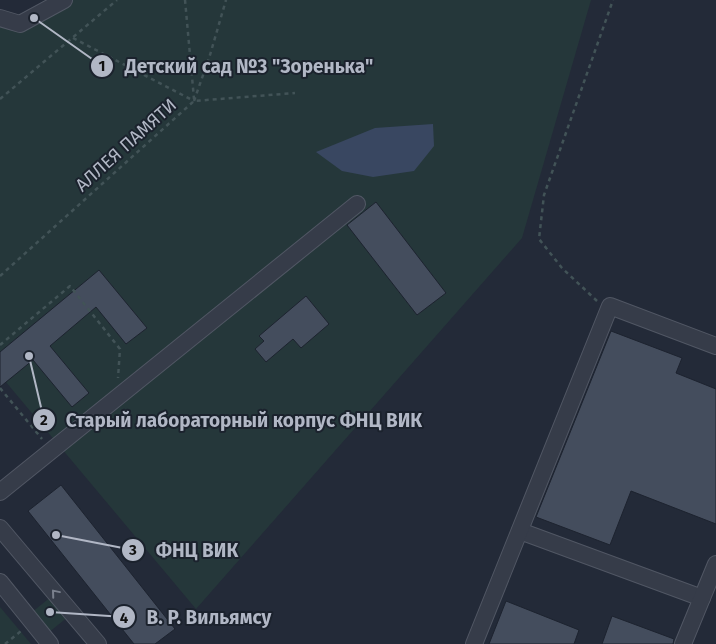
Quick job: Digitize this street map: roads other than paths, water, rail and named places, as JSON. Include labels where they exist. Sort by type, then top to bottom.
[{"type":"street","points":[[0,18],[20,24],[64,0]]},
{"type":"street","points":[[0,492],[357,204]]},
{"type":"street","points":[[474,644],[610,306],[716,346]]},
{"type":"street","points":[[0,528],[98,644]]},
{"type":"street","points":[[520,531],[702,598]]},
{"type":"street","points":[[683,644],[716,564]]},
{"type":"street","points":[[0,582],[50,644]]},
{"type":"water","points":[[433,124],[434,146],[414,171],[373,177],[342,171],[316,152],[375,128]]},
{"type":"place","name":"Детский сад №3 \"Зоренька\"","points":[[34,18]]},
{"type":"place","name":"Старый лабораторный корпус ФНЦ ВИК","points":[[29,356]]},
{"type":"place","name":"ФНЦ ВИК","points":[[56,535]]},
{"type":"place","name":"В. Р. Вильямсу","points":[[50,612]]}]
